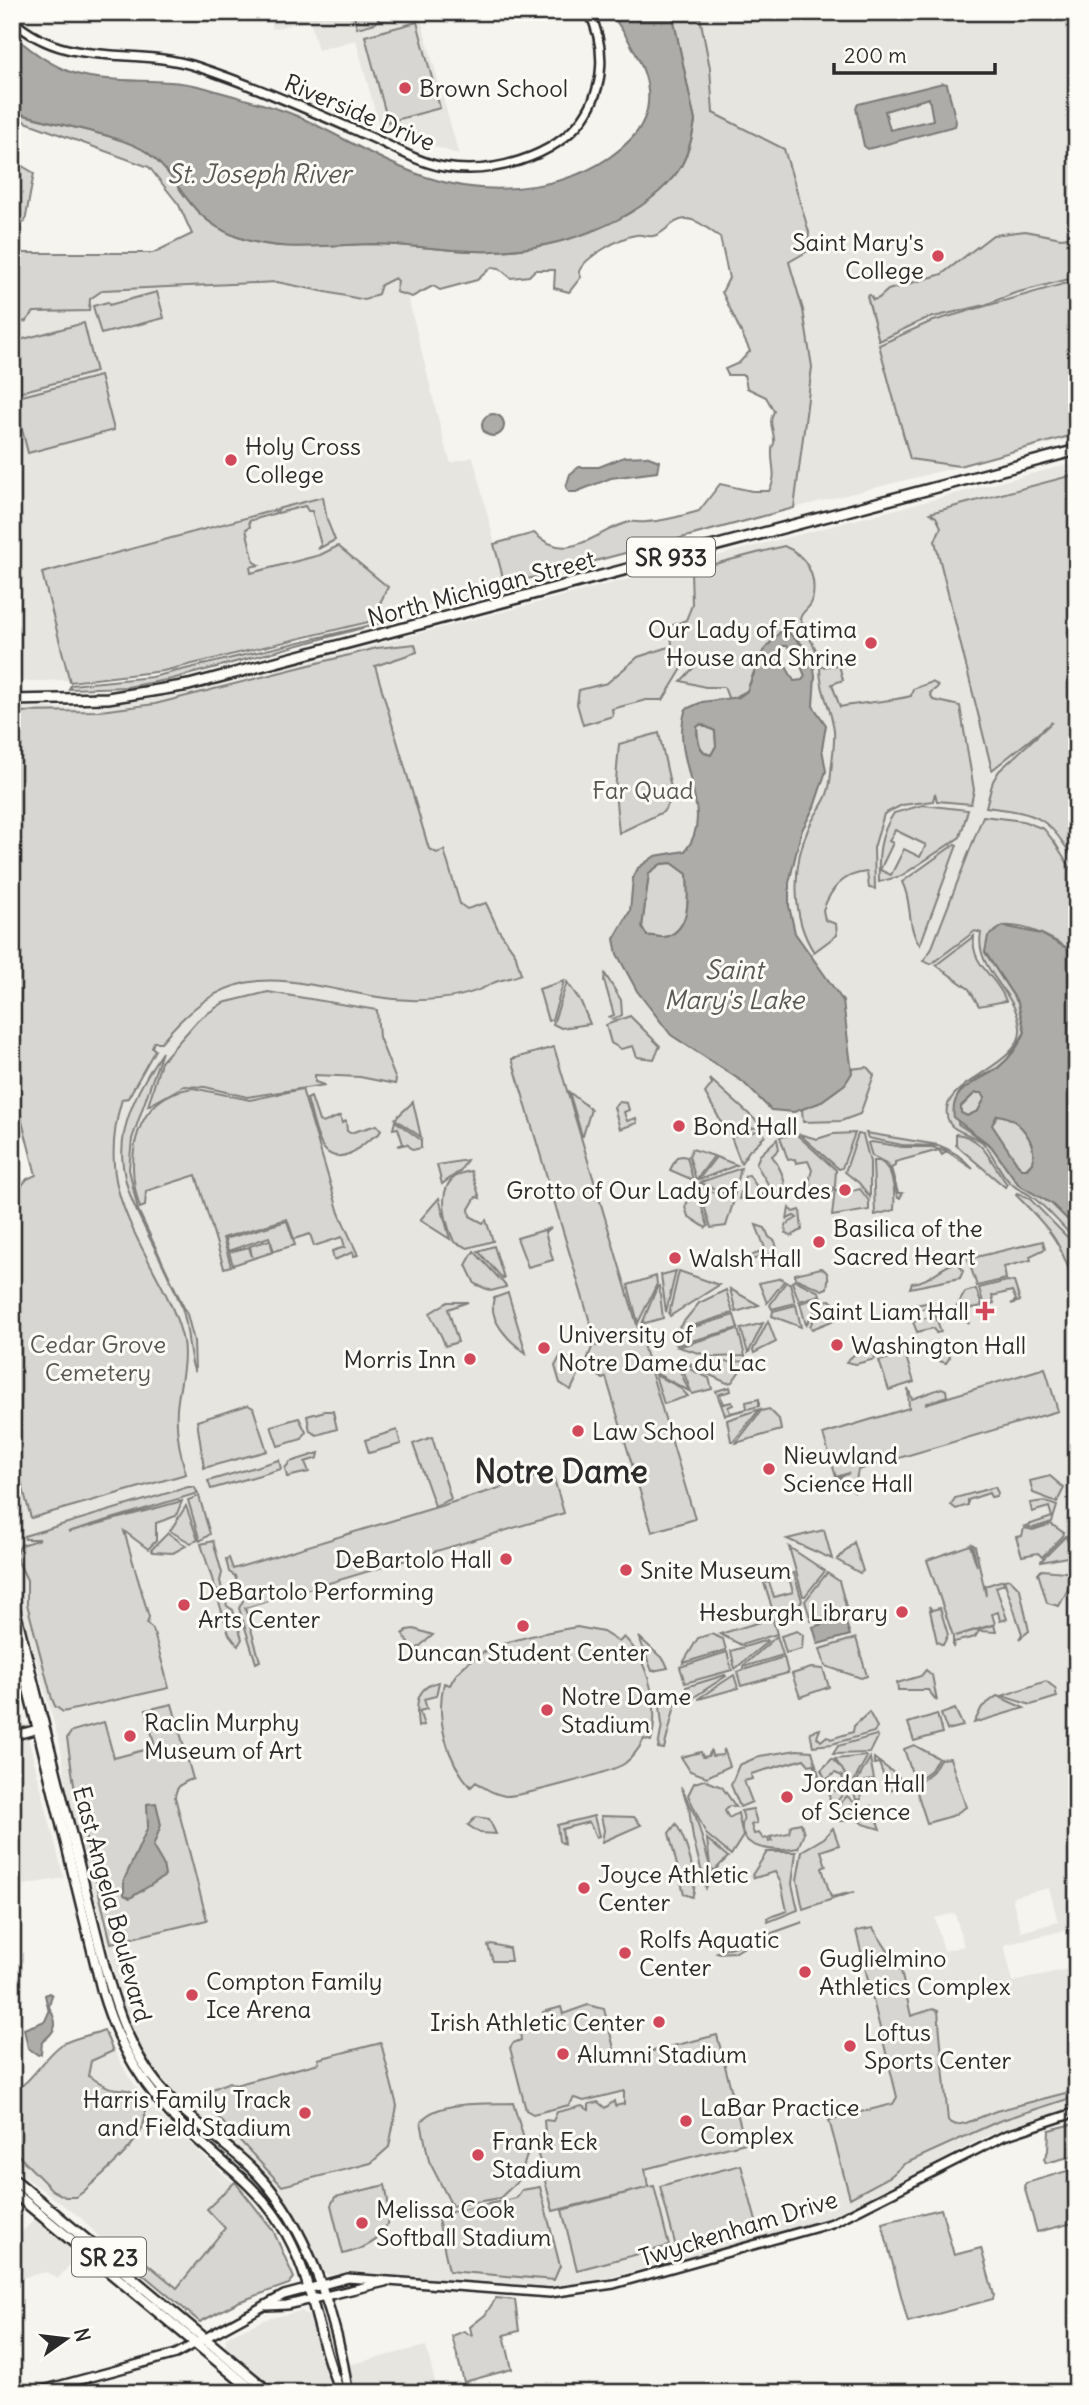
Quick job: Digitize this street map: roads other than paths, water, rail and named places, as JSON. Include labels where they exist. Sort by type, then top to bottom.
[{"type":"main road","name":"North Michigan Street","points":[[12,700],[108,698],[189,685],[1077,450]]},
{"type":"main road","name":"East Angela Boulevard","points":[[12,1597],[102,1991],[121,2042],[143,2079],[173,2115],[234,2168],[263,2200],[294,2248],[341,2393]]},
{"type":"main road","name":"East Angela Boulevard","points":[[12,1623],[112,1993],[131,2042],[168,2096],[252,2168],[274,2194],[305,2244],[324,2296],[348,2393]]},
{"type":"main road","name":"SR 23","points":[[12,2178],[270,2393]]},
{"type":"main road","name":"SR 23","points":[[12,2191],[256,2393]]},
{"type":"street","name":"Riverside Drive","points":[[12,20],[43,41],[66,50],[87,55],[166,59],[198,67],[338,123],[414,158],[445,167],[467,169],[508,163],[542,151],[564,137],[581,121],[596,93],[601,62],[598,32],[589,12]]},
{"type":"street","points":[[12,1735],[42,1728]]},
{"type":"street","name":"Twyckenham Drive","points":[[32,2393],[159,2359],[266,2306],[320,2284],[365,2277],[550,2293],[614,2284],[832,2223],[1004,2136],[1077,2112]]},
{"type":"street","name":"Twyckenham Drive","points":[[266,2306],[312,2299],[389,2281]]},
{"type":"water","name":"St. Joseph River","points":[[610,12],[672,12],[695,121],[691,142],[675,175],[658,193],[638,208],[592,231],[543,245],[479,251],[377,244],[305,247],[252,242],[218,228],[205,219],[160,164],[136,146],[12,111],[12,34],[46,60],[65,70],[102,79],[182,83],[267,105],[297,116],[393,164],[426,177],[479,188],[534,186],[561,180],[610,157],[630,140],[642,124],[648,92],[645,75],[630,42]]},
{"type":"water","points":[[943,83],[947,84],[956,122],[955,126],[868,149],[864,146],[856,108],[858,104]],"holes":[[[929,98],[933,120],[890,130],[885,111]]]},
{"type":"water","points":[[493,414],[501,417],[504,425],[501,433],[493,436],[485,433],[482,425],[485,417]]},
{"type":"water","points":[[646,456],[659,461],[657,472],[611,478],[576,492],[569,492],[566,487],[570,474],[579,467],[599,467],[624,457]]},
{"type":"water","name":"Saint Mary's Lake","points":[[780,632],[788,632],[812,655],[815,676],[813,706],[826,725],[822,749],[826,771],[814,807],[801,832],[789,883],[789,906],[795,933],[843,1001],[852,1073],[845,1084],[819,1103],[794,1112],[771,1110],[743,1082],[671,1035],[637,991],[617,954],[614,939],[630,911],[633,878],[638,868],[655,856],[685,851],[694,835],[696,801],[683,746],[682,728],[686,709],[702,702],[739,697],[747,691],[763,651]],"holes":[[[782,646],[787,646],[796,654],[805,676],[802,680],[794,681],[779,654]],[[701,724],[715,731],[716,746],[711,755],[701,748],[697,727]],[[672,863],[687,874],[687,908],[682,924],[676,931],[667,937],[647,936],[642,927],[649,873],[661,864]]]},
{"type":"water","points":[[1003,926],[1041,934],[1077,954],[1077,1229],[1052,1204],[1019,1185],[991,1146],[954,1118],[956,1099],[961,1092],[1002,1064],[1017,1047],[1025,1032],[1018,1003],[985,952],[988,936]],"holes":[[[975,1093],[982,1093],[985,1098],[978,1111],[967,1116],[961,1113],[961,1106]],[[997,1115],[1013,1120],[1029,1139],[1033,1155],[1032,1163],[1027,1169],[1021,1169],[992,1125]]]},
{"type":"water","points":[[844,1617],[850,1635],[818,1644],[813,1627]]},
{"type":"water","points":[[156,1803],[161,1825],[153,1847],[163,1864],[165,1876],[130,1898],[124,1895],[124,1880],[148,1827],[147,1804]]},
{"type":"water","points":[[45,1995],[52,1995],[49,2007],[55,2026],[42,2042],[41,2054],[38,2055],[28,2048],[24,2029],[45,2021],[49,2012]]},
{"type":"place","name":"Brown School","points":[[405,88]]},
{"type":"place","name":"Saint Mary's College","points":[[938,256]]},
{"type":"place","name":"Holy Cross College","points":[[231,460]]},
{"type":"place","name":"Our Lady of Fatima House and Shrine","points":[[871,643]]},
{"type":"place","name":"Bond Hall","points":[[679,1126]]},
{"type":"place","name":"Grotto of Our Lady of Lourdes","points":[[845,1190]]},
{"type":"place","name":"Basilica of the Sacred Heart","points":[[819,1242]]},
{"type":"place","name":"Walsh Hall","points":[[675,1258]]},
{"type":"place","name":"Saint Liam Hall","points":[[985,1311]]},
{"type":"place","name":"Washington Hall","points":[[837,1345]]},
{"type":"place","name":"University of Notre Dame du Lac","points":[[544,1348]]},
{"type":"place","name":"Morris Inn","points":[[470,1359]]},
{"type":"place","name":"Law School","points":[[578,1431]]},
{"type":"place","name":"Nieuwland Science Hall","points":[[769,1469]]},
{"type":"place","name":"DeBartolo Hall","points":[[506,1559]]},
{"type":"place","name":"Snite Museum","points":[[626,1570]]},
{"type":"place","name":"DeBartolo Performing Arts Center","points":[[184,1605]]},
{"type":"place","name":"Hesburgh Library","points":[[902,1612]]},
{"type":"place","name":"Duncan Student Center","points":[[523,1626]]},
{"type":"place","name":"Notre Dame Stadium","points":[[547,1710]]},
{"type":"place","name":"Raclin Murphy Museum of Art","points":[[130,1736]]},
{"type":"place","name":"Jordan Hall of Science","points":[[787,1797]]},
{"type":"place","name":"Joyce Athletic Center","points":[[584,1888]]},
{"type":"place","name":"Rolfs Aquatic Center","points":[[625,1953]]},
{"type":"place","name":"Guglielmino Athletics Complex","points":[[805,1972]]},
{"type":"place","name":"Compton Family Ice Arena","points":[[192,1995]]},
{"type":"place","name":"Irish Athletic Center","points":[[659,2022]]},
{"type":"place","name":"Loftus Sports Center","points":[[850,2046]]},
{"type":"place","name":"Alumni Stadium","points":[[563,2054]]},
{"type":"place","name":"Harris Family Track and Field Stadium","points":[[305,2113]]},
{"type":"place","name":"LaBar Practice Complex","points":[[686,2121]]},
{"type":"place","name":"Frank Eck Stadium","points":[[478,2155]]},
{"type":"place","name":"Melissa Cook Softball Stadium","points":[[362,2223]]},
{"type":"district","name":"Notre Dame","points":[[561,1471]]},
{"type":"park label","name":"Far Quad","points":[[643,790]]},
{"type":"park label","name":"Cedar Grove Cemetery","points":[[98,1358]]}]
